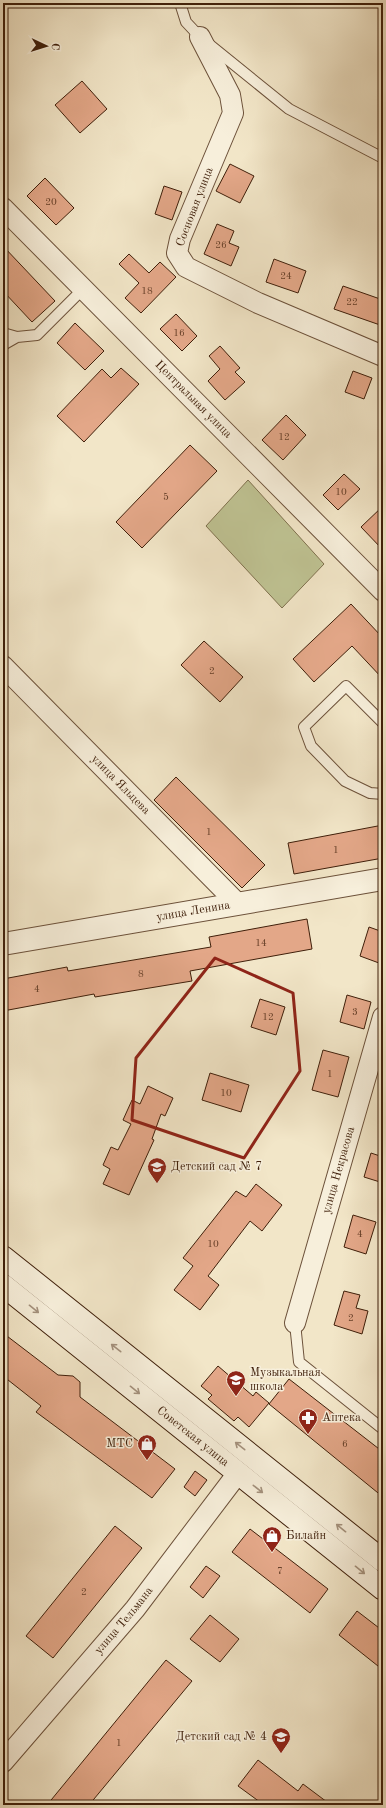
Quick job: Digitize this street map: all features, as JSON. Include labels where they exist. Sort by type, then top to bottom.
[{"type":"main road","name":"улица Ленина","points":[[3,944],[383,879]]},
{"type":"main road","name":"Советская улица","points":[[3,1257],[383,1560]]},
{"type":"main road","name":"Советская улица","points":[[3,1285],[383,1589]]},
{"type":"street","name":"Сосновая улица","points":[[200,37],[230,95],[233,113],[180,239],[177,253],[186,267],[258,303],[383,356]]},
{"type":"street","name":"Центральная улица","points":[[3,208],[383,591]]},
{"type":"street","name":"улица Яльцева","points":[[3,666],[237,903]]},
{"type":"street","name":"улица Некрасова","points":[[295,1323],[383,1017]]},
{"type":"street","name":"улица Тельмана","points":[[3,1761],[135,1609],[238,1473]]},
{"type":"lane","points":[[180,3],[186,22],[200,37],[289,109],[383,158]]},
{"type":"lane","points":[[3,333],[17,337],[37,335],[83,289]]},
{"type":"lane","points":[[3,345],[17,337]]},
{"type":"lane","points":[[383,723],[346,686],[304,727],[311,746],[345,781],[370,793],[383,794]]},
{"type":"lane","points":[[295,1323],[298,1362],[383,1429]]},
{"type":"highlighted area","points":[[215,958],[293,993],[300,1071],[244,1158],[132,1120],[136,1058]]},
{"type":"green space","points":[[248,480],[324,564],[282,608],[206,526]]},
{"type":"building","points":[[82,81],[107,109],[80,133],[55,105]]},
{"type":"building","points":[[230,164],[254,176],[240,203],[216,191]]},
{"type":"building","points":[[45,178],[74,208],[56,225],[27,196]]},
{"type":"building","points":[[164,186],[182,192],[172,220],[155,214]]},
{"type":"building","points":[[217,224],[234,231],[229,243],[239,247],[231,266],[204,254]]},
{"type":"building","points":[[3,246],[55,301],[32,322],[3,291]]},
{"type":"building","points":[[129,254],[149,273],[160,262],[176,277],[141,313],[125,298],[139,283],[119,264]]},
{"type":"building","points":[[274,259],[306,271],[298,293],[266,282]]},
{"type":"building","points":[[343,286],[383,300],[383,326],[334,309]]},
{"type":"building","points":[[176,314],[197,336],[182,351],[160,329]]},
{"type":"building","points":[[75,323],[104,351],[85,370],[57,343]]},
{"type":"building","points":[[220,346],[240,368],[235,372],[245,382],[225,400],[208,381],[220,369],[209,356]]},
{"type":"building","points":[[121,368],[139,384],[84,442],[57,416],[102,369],[111,378]]},
{"type":"building","points":[[353,371],[372,378],[364,399],[345,392]]},
{"type":"building","points":[[286,415],[306,435],[283,460],[262,440]]},
{"type":"building","points":[[190,445],[217,471],[142,548],[116,522]]},
{"type":"building","points":[[344,474],[360,489],[338,510],[323,495]]},
{"type":"building","points":[[383,506],[383,550],[361,527]]},
{"type":"building","points":[[351,604],[383,638],[383,679],[352,646],[314,682],[293,659]]},
{"type":"building","points":[[204,641],[243,677],[220,702],[181,665]]},
{"type":"building","points":[[176,777],[265,865],[242,888],[154,800]]},
{"type":"building","points":[[383,825],[383,858],[294,874],[288,843]]},
{"type":"building","points":[[307,919],[312,949],[190,971],[192,981],[95,997],[94,994],[3,1011],[3,979],[67,967],[68,971],[211,947],[209,937]]},
{"type":"building","points":[[369,927],[383,932],[383,951],[379,963],[360,956]]},
{"type":"building","points":[[347,995],[371,1002],[364,1029],[340,1022]]},
{"type":"building","points":[[260,999],[285,1007],[276,1035],[251,1027]]},
{"type":"building","points":[[323,1050],[349,1057],[338,1097],[312,1090]]},
{"type":"building","points":[[210,1073],[249,1085],[241,1112],[202,1100]]},
{"type":"building","points":[[148,1086],[173,1098],[165,1116],[161,1114],[152,1139],[154,1140],[129,1195],[103,1184],[110,1169],[103,1165],[111,1147],[118,1150],[131,1124],[123,1120],[132,1100],[140,1104]]},
{"type":"building","points":[[371,1153],[383,1157],[383,1173],[380,1182],[364,1177]]},
{"type":"building","points":[[256,1184],[282,1205],[262,1231],[250,1221],[208,1276],[219,1285],[200,1310],[174,1290],[193,1266],[183,1258],[236,1191],[246,1197]]},
{"type":"building","points":[[353,1215],[376,1222],[366,1254],[344,1247]]},
{"type":"building","points":[[344,1291],[360,1295],[356,1308],[368,1311],[362,1334],[334,1325]]},
{"type":"building","points":[[3,1333],[58,1375],[73,1376],[80,1382],[80,1397],[175,1469],[152,1498],[36,1412],[41,1406],[3,1376]]},
{"type":"building","name":"Музыкальная школа","points":[[218,1366],[253,1396],[256,1392],[269,1403],[249,1427],[238,1417],[234,1421],[208,1399],[212,1395],[201,1386]]},
{"type":"building","points":[[289,1379],[383,1452],[383,1497],[269,1404]]},
{"type":"building","points":[[195,1471],[207,1480],[195,1496],[184,1487]]},
{"type":"building","points":[[115,1526],[142,1548],[53,1658],[26,1636]]},
{"type":"building","points":[[250,1529],[328,1589],[310,1613],[232,1552]]},
{"type":"building","points":[[206,1566],[220,1576],[203,1598],[190,1587]]},
{"type":"building","points":[[357,1611],[383,1631],[383,1670],[339,1635]]},
{"type":"building","points":[[210,1615],[239,1639],[220,1662],[190,1639]]},
{"type":"building","points":[[166,1660],[192,1681],[89,1805],[47,1805]]},
{"type":"building","points":[[258,1760],[298,1791],[303,1784],[331,1805],[264,1805],[238,1786]]},
{"type":"place","name":"Детский сад № 7","points":[[157,1184]]},
{"type":"place","name":"Музыкальная школа","points":[[236,1397]]},
{"type":"place","name":"Аптека","points":[[308,1435]]},
{"type":"place","name":"МТС","points":[[147,1461]]},
{"type":"place","name":"Билайн","points":[[272,1553]]},
{"type":"place","name":"Детский сад № 4","points":[[281,1754]]}]
